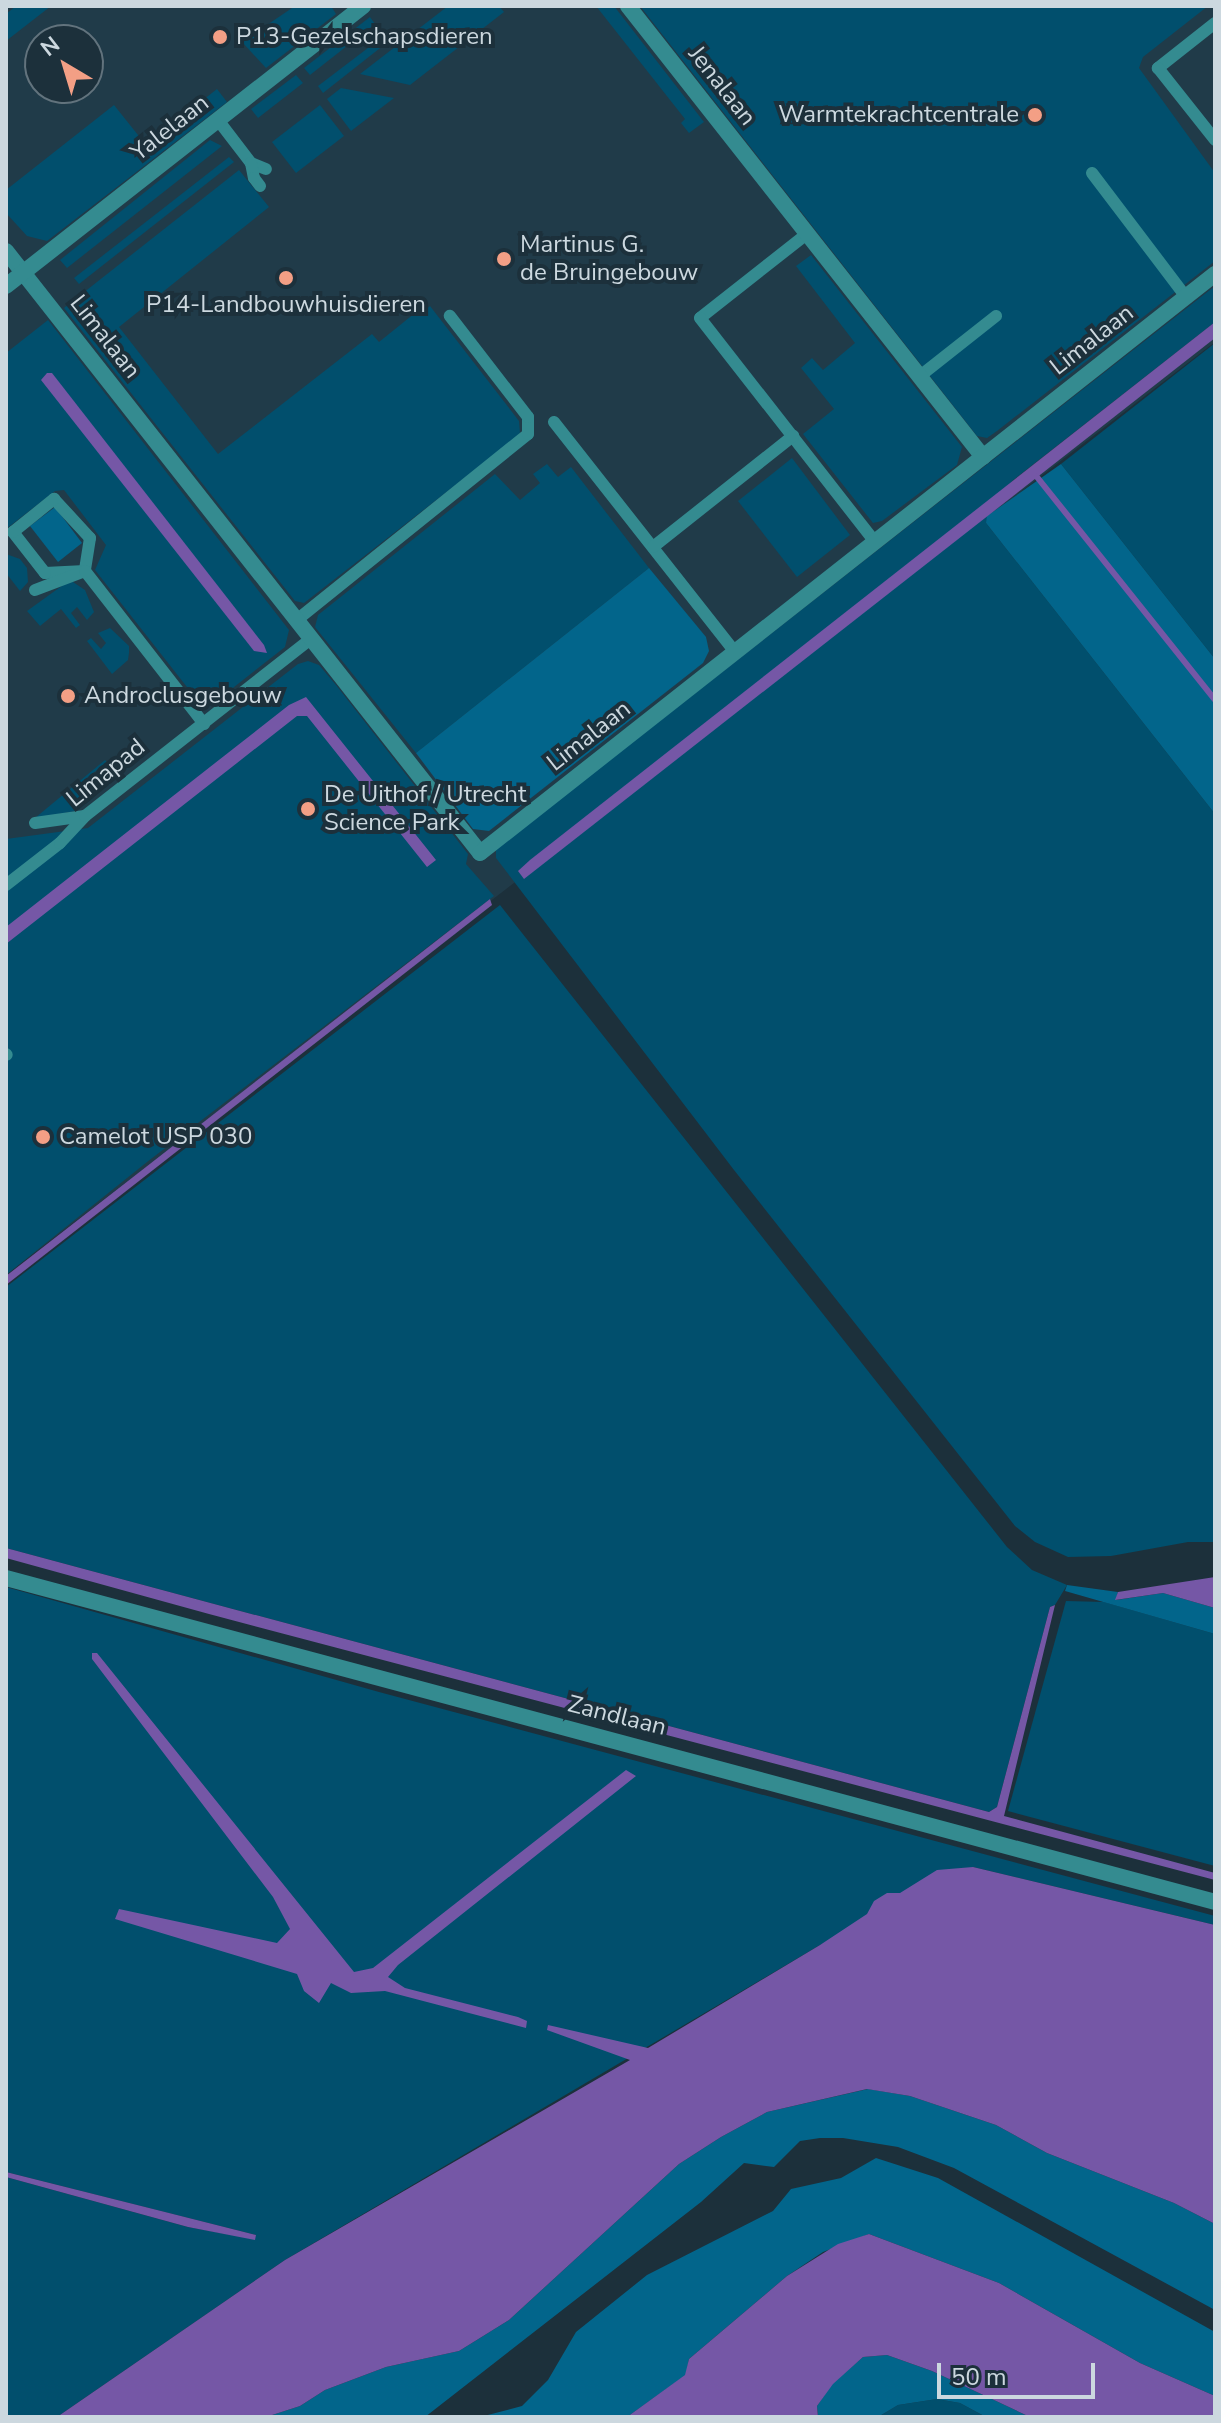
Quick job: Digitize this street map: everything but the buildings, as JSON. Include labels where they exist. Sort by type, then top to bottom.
[{"type":"street","name":"Yalelaan","points":[[6,286],[363,6]]},
{"type":"street","name":"Jenalaan","points":[[628,6],[983,457]]},
{"type":"street","name":"Limalaan","points":[[6,251],[480,853],[1215,274]]},
{"type":"street","name":"Zandlaan","points":[[6,1578],[1215,1902]]},
{"type":"lane","points":[[1215,23],[1158,68],[1215,140]]},
{"type":"lane","points":[[218,120],[251,163],[254,178],[260,186]]},
{"type":"lane","points":[[251,163],[266,169]]},
{"type":"lane","points":[[1092,173],[1186,297]]},
{"type":"lane","points":[[808,233],[700,318],[875,542]]},
{"type":"lane","points":[[298,619],[528,434],[528,417],[450,316]]},
{"type":"lane","points":[[920,376],[996,316]]},
{"type":"lane","points":[[554,422],[735,652]]},
{"type":"lane","points":[[653,547],[793,436]]},
{"type":"lane","points":[[85,571],[45,573],[13,532],[54,499],[60,501],[90,538],[85,571],[204,724]]},
{"type":"lane","points":[[35,590],[85,571]]},
{"type":"lane","name":"Limapad","points":[[6,885],[60,843],[85,816],[312,638]]},
{"type":"lane","points":[[35,823],[85,816]]},
{"type":"shaded area","name":"De Uithof / Utrecht Science Park","points":[[6,6],[1215,6],[1215,342],[6,1275]]},
{"type":"shaded area","points":[[16,6],[51,6],[6,41],[6,14]]},
{"type":"shaded area","points":[[295,6],[331,6],[336,14],[266,68],[242,42]]},
{"type":"shaded area","points":[[448,6],[499,6],[504,12],[410,85],[360,74]]},
{"type":"shaded area","points":[[596,6],[614,6],[704,122],[689,133],[681,123],[685,119]]},
{"type":"shaded area","points":[[640,6],[1208,6],[1143,57],[1139,68],[1215,173],[1215,261],[997,431],[987,438],[977,436]]},
{"type":"shaded area","points":[[370,17],[375,24],[310,75],[304,68]]},
{"type":"shaded area","points":[[385,35],[389,41],[323,93],[318,86]]},
{"type":"shaded area","points":[[296,75],[303,83],[258,118],[251,109]]},
{"type":"shaded area","points":[[341,88],[394,98],[351,131],[327,99]]},
{"type":"shaded area","points":[[217,89],[227,102],[47,241],[27,236],[6,213],[6,190],[114,105],[146,145]]},
{"type":"shaded area","points":[[320,105],[344,136],[296,173],[272,142]]},
{"type":"shaded area","points":[[210,140],[222,146],[67,268],[60,260]]},
{"type":"shaded area","points":[[229,157],[234,162],[79,284],[74,278]]},
{"type":"shaded area","points":[[239,170],[269,207],[119,327],[218,454],[372,334],[379,342],[415,313],[418,316],[430,306],[519,421],[520,433],[512,441],[304,603],[295,601],[64,308]]},
{"type":"shaded area","points":[[811,255],[962,447],[957,465],[882,521],[873,523],[803,434],[834,409],[801,368],[812,358],[823,370],[855,343],[796,266]]},
{"type":"shaded area","points":[[1215,286],[1215,322],[1012,481],[986,523],[1215,814],[1215,1542],[1188,1542],[1111,1556],[1068,1557],[1035,1542],[1015,1526],[734,1170],[496,858],[496,849]]},
{"type":"shaded area","points":[[48,320],[289,630],[285,647],[215,702],[205,703],[194,696],[95,570],[106,545],[64,490],[55,491],[6,529],[6,353]]},
{"type":"shaded area","points":[[1215,322],[1215,338],[524,879],[518,871],[530,860]]},
{"type":"shaded area","points":[[1215,343],[1215,659],[1061,464]]},
{"type":"shaded area","points":[[47,373],[52,373],[264,645],[267,653],[254,651],[41,380]]},
{"type":"shaded area","points":[[792,458],[850,535],[797,577],[738,501]]},
{"type":"shaded area","points":[[547,464],[558,477],[571,467],[649,568],[416,753],[315,627],[318,615],[495,474],[520,500],[540,483],[533,474]]},
{"type":"shaded area","points":[[1061,464],[1215,659],[1215,814],[986,523],[987,516]]},
{"type":"shaded area","points":[[55,507],[82,543],[58,562],[30,526]]},
{"type":"shaded area","points":[[6,554],[20,559],[27,568],[28,582],[20,591],[6,573]]},
{"type":"shaded area","points":[[649,568],[706,637],[709,651],[703,663],[489,831],[473,829],[416,753]]},
{"type":"shaded area","points":[[70,580],[85,590],[94,612],[87,620],[77,607],[71,613],[80,625],[76,628],[61,609],[40,626],[27,611]]},
{"type":"shaded area","points":[[110,628],[129,646],[128,660],[112,674],[87,641],[91,638],[101,649],[106,643],[98,633]]},
{"type":"shaded area","points":[[308,661],[319,665],[336,685],[468,854],[466,864],[494,896],[147,1162],[6,1275],[6,839],[88,828],[298,664]]},
{"type":"shaded area","points":[[306,697],[436,860],[427,867],[307,716],[297,716],[6,944],[6,927],[289,705]]},
{"type":"shaded area","points":[[105,760],[107,762],[82,782],[93,798],[76,811],[35,818]]},
{"type":"shaded area","points":[[490,899],[492,905],[6,1285],[6,1276]]},
{"type":"shaded area","points":[[500,905],[1007,1547],[1032,1570],[1067,1585],[1055,1605],[1050,1607],[997,1807],[989,1812],[6,1548],[6,1287]]},
{"type":"shaded area","points":[[6,1548],[989,1812],[997,1807],[1050,1607],[1055,1605],[1004,1816],[1215,1873],[1215,1880],[209,1614],[6,1558]]},
{"type":"shaded area","points":[[1215,1577],[1215,1608],[1163,1593],[1115,1600],[1118,1592]]},
{"type":"shaded area","points":[[1067,1585],[1118,1592],[1116,1600],[1163,1593],[1215,1608],[1215,1634],[1065,1591]]},
{"type":"shaded area","points":[[6,1587],[379,1692],[1215,1916],[1215,1925],[973,1867],[820,1945],[285,2260],[57,2417],[6,2417],[6,2177],[188,2227],[254,2239],[256,2235],[6,2172]]},
{"type":"shaded area","points":[[1066,1601],[1104,1602],[1215,1634],[1215,1866],[1008,1811]]},
{"type":"shaded area","points":[[92,1653],[97,1653],[354,1972],[373,1968],[626,1770],[636,1776],[398,1965],[388,1977],[405,1988],[518,2017],[527,2021],[526,2028],[385,1991],[351,1993],[331,1983],[319,2003],[304,1991],[297,1974],[115,1919],[119,1909],[277,1943],[290,1929],[273,1897],[92,1659]]},
{"type":"shaded area","points":[[973,1867],[1215,1925],[1215,2224],[1174,2203],[1047,2153],[996,2125],[910,2096],[867,2089],[767,2112],[721,2137],[679,2164],[509,2320],[459,2351],[386,2367],[325,2390],[300,2406],[266,2417],[57,2417],[285,2260],[630,2060],[547,2030],[548,2025],[648,2048],[820,1945],[867,1914],[874,1901],[887,1893],[900,1893],[937,1870]]},
{"type":"shaded area","points":[[868,2089],[910,2096],[996,2125],[1047,2153],[1174,2203],[1215,2224],[1215,2310],[954,2168],[898,2147],[843,2138],[820,2138],[800,2141],[774,2167],[744,2163],[701,2202],[425,2417],[266,2417],[300,2406],[325,2390],[386,2367],[459,2351],[509,2320],[679,2164],[721,2137],[767,2112]]},
{"type":"shaded area","points":[[876,2158],[938,2178],[1215,2332],[1215,2396],[1140,2363],[999,2283],[869,2234],[823,2252],[787,2276],[689,2359],[686,2375],[627,2417],[480,2417],[522,2406],[548,2380],[576,2332],[647,2275],[773,2211],[791,2189],[841,2178]]},
{"type":"shaded area","points":[[6,2172],[256,2235],[255,2240],[188,2227],[6,2177]]},
{"type":"shaded area","points":[[869,2234],[999,2283],[1140,2363],[1215,2396],[1215,2417],[1030,2417],[932,2371],[887,2355],[863,2357],[833,2384],[817,2406],[818,2417],[627,2417],[685,2375],[689,2359],[787,2276],[838,2244]]},
{"type":"shaded area","points":[[887,2355],[932,2371],[1030,2417],[986,2417],[960,2403],[937,2399],[898,2405],[878,2417],[818,2417],[817,2406],[832,2384],[863,2357]]},
{"type":"shaded area","points":[[937,2399],[960,2403],[986,2417],[878,2417],[898,2405]]},
{"type":"waterway","points":[[1037,477],[1215,700]]},
{"type":"place","name":"P13-Gezelschapsdieren","points":[[220,37]]},
{"type":"place","name":"Warmtekrachtcentrale","points":[[1035,115]]},
{"type":"place","name":"Martinus G. de Bruingebouw","points":[[504,259]]},
{"type":"place","name":"P14-Landbouwhuisdieren","points":[[286,278]]},
{"type":"place","name":"Androclusgebouw","points":[[68,696]]},
{"type":"place","name":"De Uithof / Utrecht Science Park","points":[[308,809]]},
{"type":"place","name":"Camelot USP 030","points":[[43,1137]]}]
